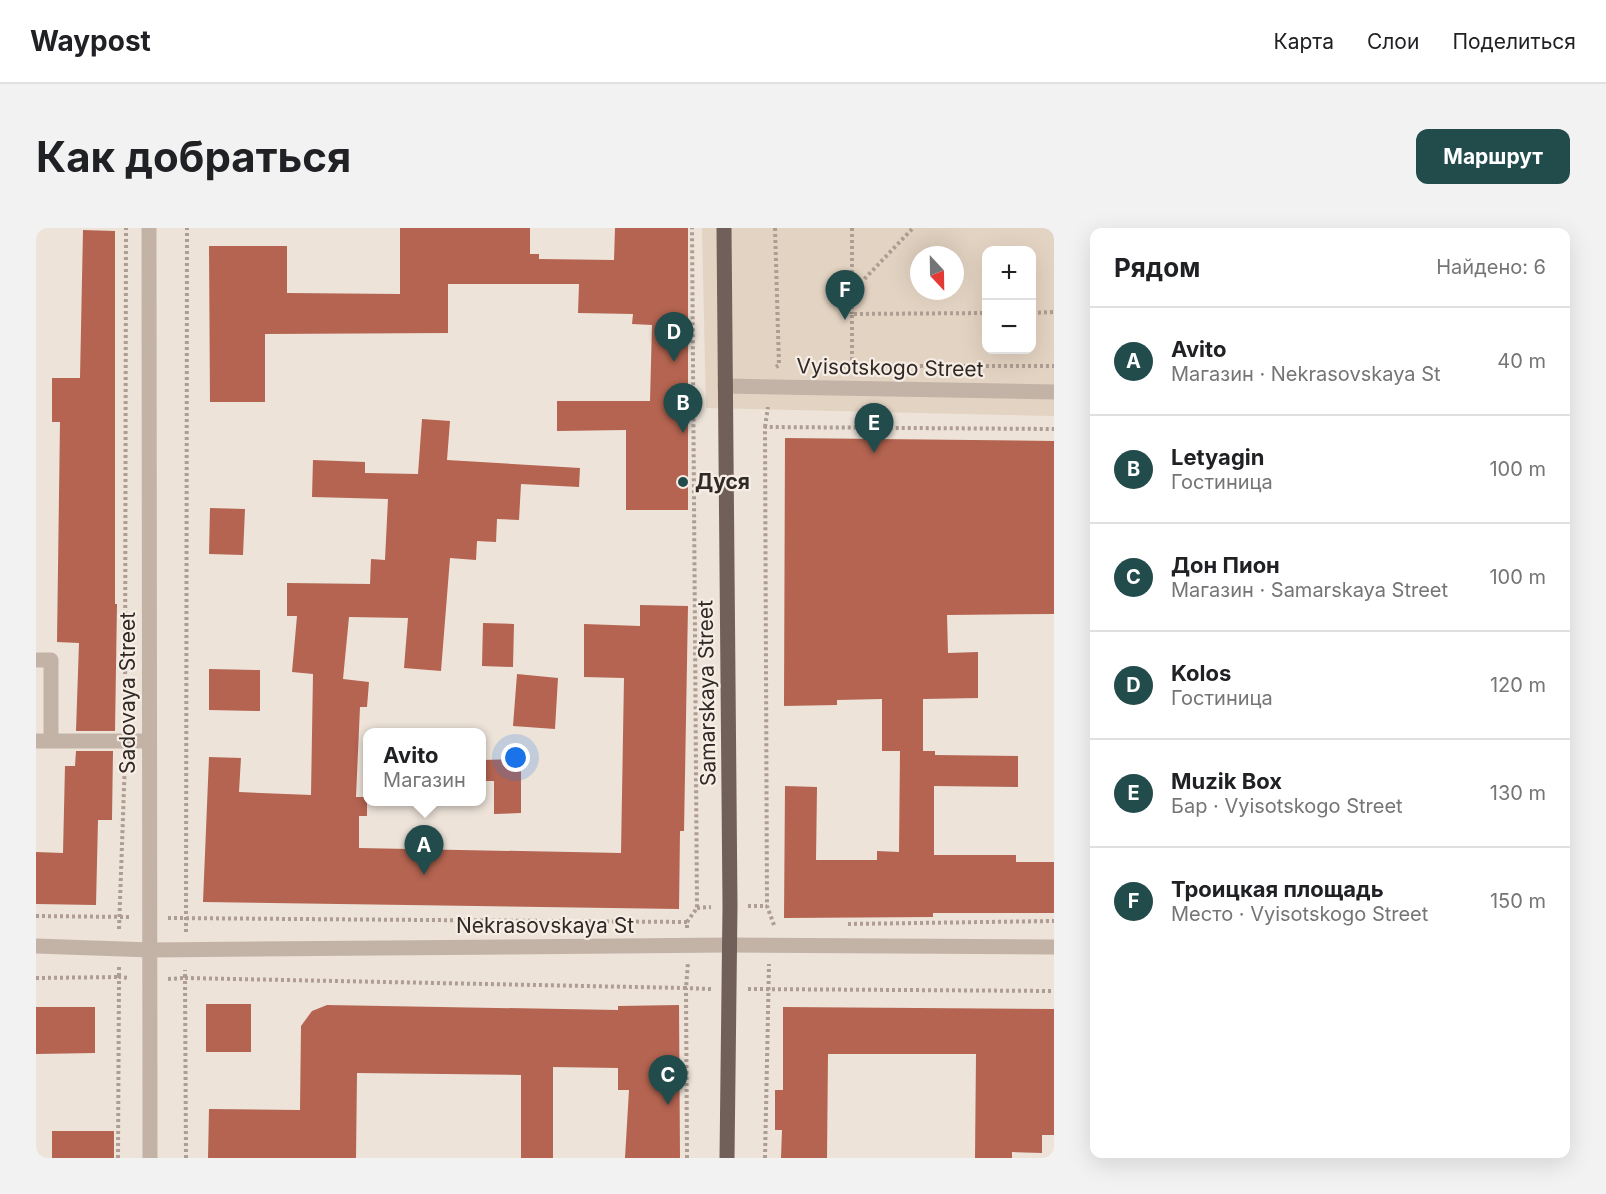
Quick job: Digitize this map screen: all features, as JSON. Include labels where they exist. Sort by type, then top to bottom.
[{"type":"main road","name":"Samarskaya Street","points":[[724,228],[729,945],[727,1158]]},
{"type":"street","name":"Sadovaya Street","points":[[149,228],[150,1158]]},
{"type":"street","name":"Vyisotskogo Street","points":[[725,386],[1054,392]]},
{"type":"street","points":[[36,660],[51,660],[44,741],[149,741]]},
{"type":"street","name":"Nekrasovskaya St","points":[[36,946],[151,950],[729,945],[1054,947]]},
{"type":"path","points":[[118,1158],[119,917],[125,741],[126,228]]},
{"type":"path","points":[[186,228],[186,1158]]},
{"type":"path","points":[[36,916],[687,922],[697,908],[692,228]]},
{"type":"path","points":[[775,228],[779,365]]},
{"type":"path","points":[[852,228],[852,366]]},
{"type":"path","points":[[852,292],[913,228]]},
{"type":"path","points":[[1036,313],[1054,312]]},
{"type":"path","points":[[852,314],[982,313]]},
{"type":"path","points":[[785,924],[773,925],[766,906],[765,427],[771,387],[769,372],[779,365],[789,366]]},
{"type":"path","points":[[831,366],[1054,366]]},
{"type":"path","points":[[765,427],[1054,429]]},
{"type":"path","points":[[843,924],[1054,921]]},
{"type":"path","points":[[36,978],[185,978],[728,989],[1054,991]]},
{"type":"path","points":[[687,988],[687,1158]]},
{"type":"path","points":[[765,1158],[768,989]]},
{"type":"shaded area","points":[[702,228],[1054,228],[1054,416],[706,408]]},
{"type":"building","points":[[400,228],[530,228],[530,254],[539,254],[539,259],[614,260],[615,228],[688,228],[688,510],[626,510],[626,430],[557,431],[557,401],[650,401],[652,325],[632,324],[633,314],[578,313],[579,284],[448,284],[448,333],[265,334],[265,402],[210,402],[209,246],[287,246],[287,293],[400,294]]},
{"type":"building","points":[[83,230],[115,231],[115,604],[117,604],[115,731],[76,731],[79,643],[57,642],[60,422],[52,422],[52,378],[80,378]]},
{"type":"building","points":[[422,419],[450,421],[447,460],[580,468],[579,487],[521,484],[519,520],[497,519],[496,542],[477,541],[476,560],[450,558],[441,671],[404,668],[408,618],[349,617],[343,679],[369,682],[367,707],[360,707],[356,797],[363,797],[363,806],[367,806],[367,816],[359,816],[359,848],[621,853],[624,678],[584,677],[584,624],[640,626],[640,605],[688,606],[684,831],[680,831],[679,909],[203,902],[209,757],[241,758],[239,792],[311,795],[313,674],[292,672],[297,616],[287,616],[287,583],[370,584],[371,559],[385,560],[388,499],[312,497],[313,460],[365,462],[365,473],[418,474]]},
{"type":"building","points":[[785,438],[1054,441],[1054,614],[947,615],[948,653],[978,652],[978,698],[923,699],[923,751],[935,751],[935,755],[1018,756],[1018,787],[934,786],[934,855],[1016,855],[1016,862],[1054,862],[1054,913],[933,913],[933,917],[784,918],[785,786],[817,787],[816,860],[877,860],[877,851],[899,852],[900,751],[882,751],[882,699],[837,700],[837,705],[784,706]]},
{"type":"building","points":[[210,508],[245,509],[243,555],[209,554]]},
{"type":"building","points":[[483,623],[514,624],[513,667],[482,666]]},
{"type":"building","points":[[209,669],[260,670],[260,711],[209,710]]},
{"type":"building","points":[[517,674],[558,678],[555,729],[513,726]]},
{"type":"building","points":[[76,751],[113,751],[112,820],[98,820],[96,905],[36,904],[36,852],[63,853],[65,766],[75,766]]},
{"type":"building","points":[[521,759],[521,813],[494,814],[494,781],[486,781],[486,760]]},
{"type":"building","points":[[206,1004],[251,1004],[251,1052],[206,1052]]},
{"type":"building","points":[[327,1005],[618,1010],[618,1006],[679,1005],[680,1158],[625,1158],[629,1090],[618,1090],[618,1068],[553,1067],[553,1158],[521,1158],[521,1075],[357,1073],[356,1158],[208,1158],[209,1109],[300,1110],[301,1026],[312,1011]]},
{"type":"building","points":[[36,1007],[95,1007],[95,1053],[36,1054]]},
{"type":"building","points":[[783,1007],[1054,1009],[1054,1135],[1042,1135],[1042,1153],[1012,1152],[1012,1158],[975,1158],[976,1054],[828,1054],[827,1158],[781,1158],[782,1130],[775,1130],[775,1090],[783,1090]]},
{"type":"building","points":[[52,1131],[114,1131],[114,1158],[52,1158]]},
{"type":"place","name":"Троицкая площадь","points":[[845,320]]},
{"type":"place","name":"Kolos","points":[[674,362]]},
{"type":"place","name":"Letyagin","points":[[683,433]]},
{"type":"place","name":"Muzik Box","points":[[874,453]]},
{"type":"place","name":"Дуся","points":[[683,482]]},
{"type":"place","name":"Avito","points":[[424,875]]},
{"type":"place","name":"Дон Пион","points":[[668,1105]]}]
